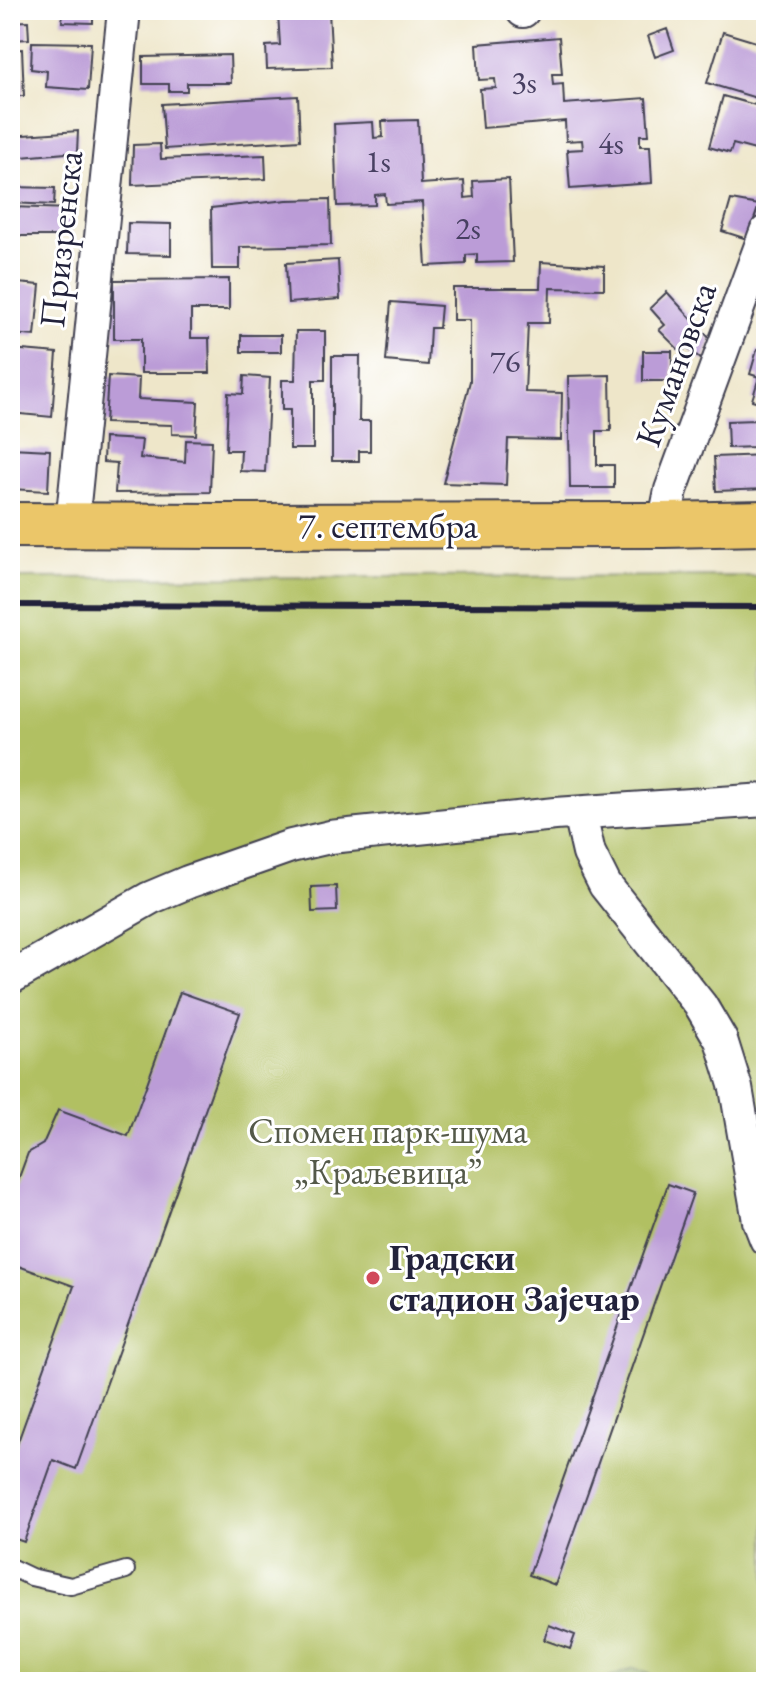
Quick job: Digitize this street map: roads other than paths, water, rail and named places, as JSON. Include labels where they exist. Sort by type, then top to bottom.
[{"type":"main road","name":"7. септембра","points":[[10,525],[766,523]]},
{"type":"street","name":"Призренска","points":[[72,524],[124,10]]},
{"type":"street","name":"Кумановска","points":[[664,525],[671,490],[766,232]]},
{"type":"street","points":[[10,978],[150,898],[291,846],[330,837],[555,814],[766,800]]},
{"type":"street","points":[[580,814],[589,853],[605,885],[701,1006],[721,1040],[736,1088],[759,1221],[766,1239]]},
{"type":"lane","points":[[10,1567],[31,1577],[71,1586],[126,1570]]},
{"type":"railway","points":[[10,605],[766,607]]},
{"type":"place","name":"Градски стадион Зајечар","points":[[373,1278]]},
{"type":"park label","name":"Спомен парк-шума „Краљевица”","points":[[388,1150]]}]
